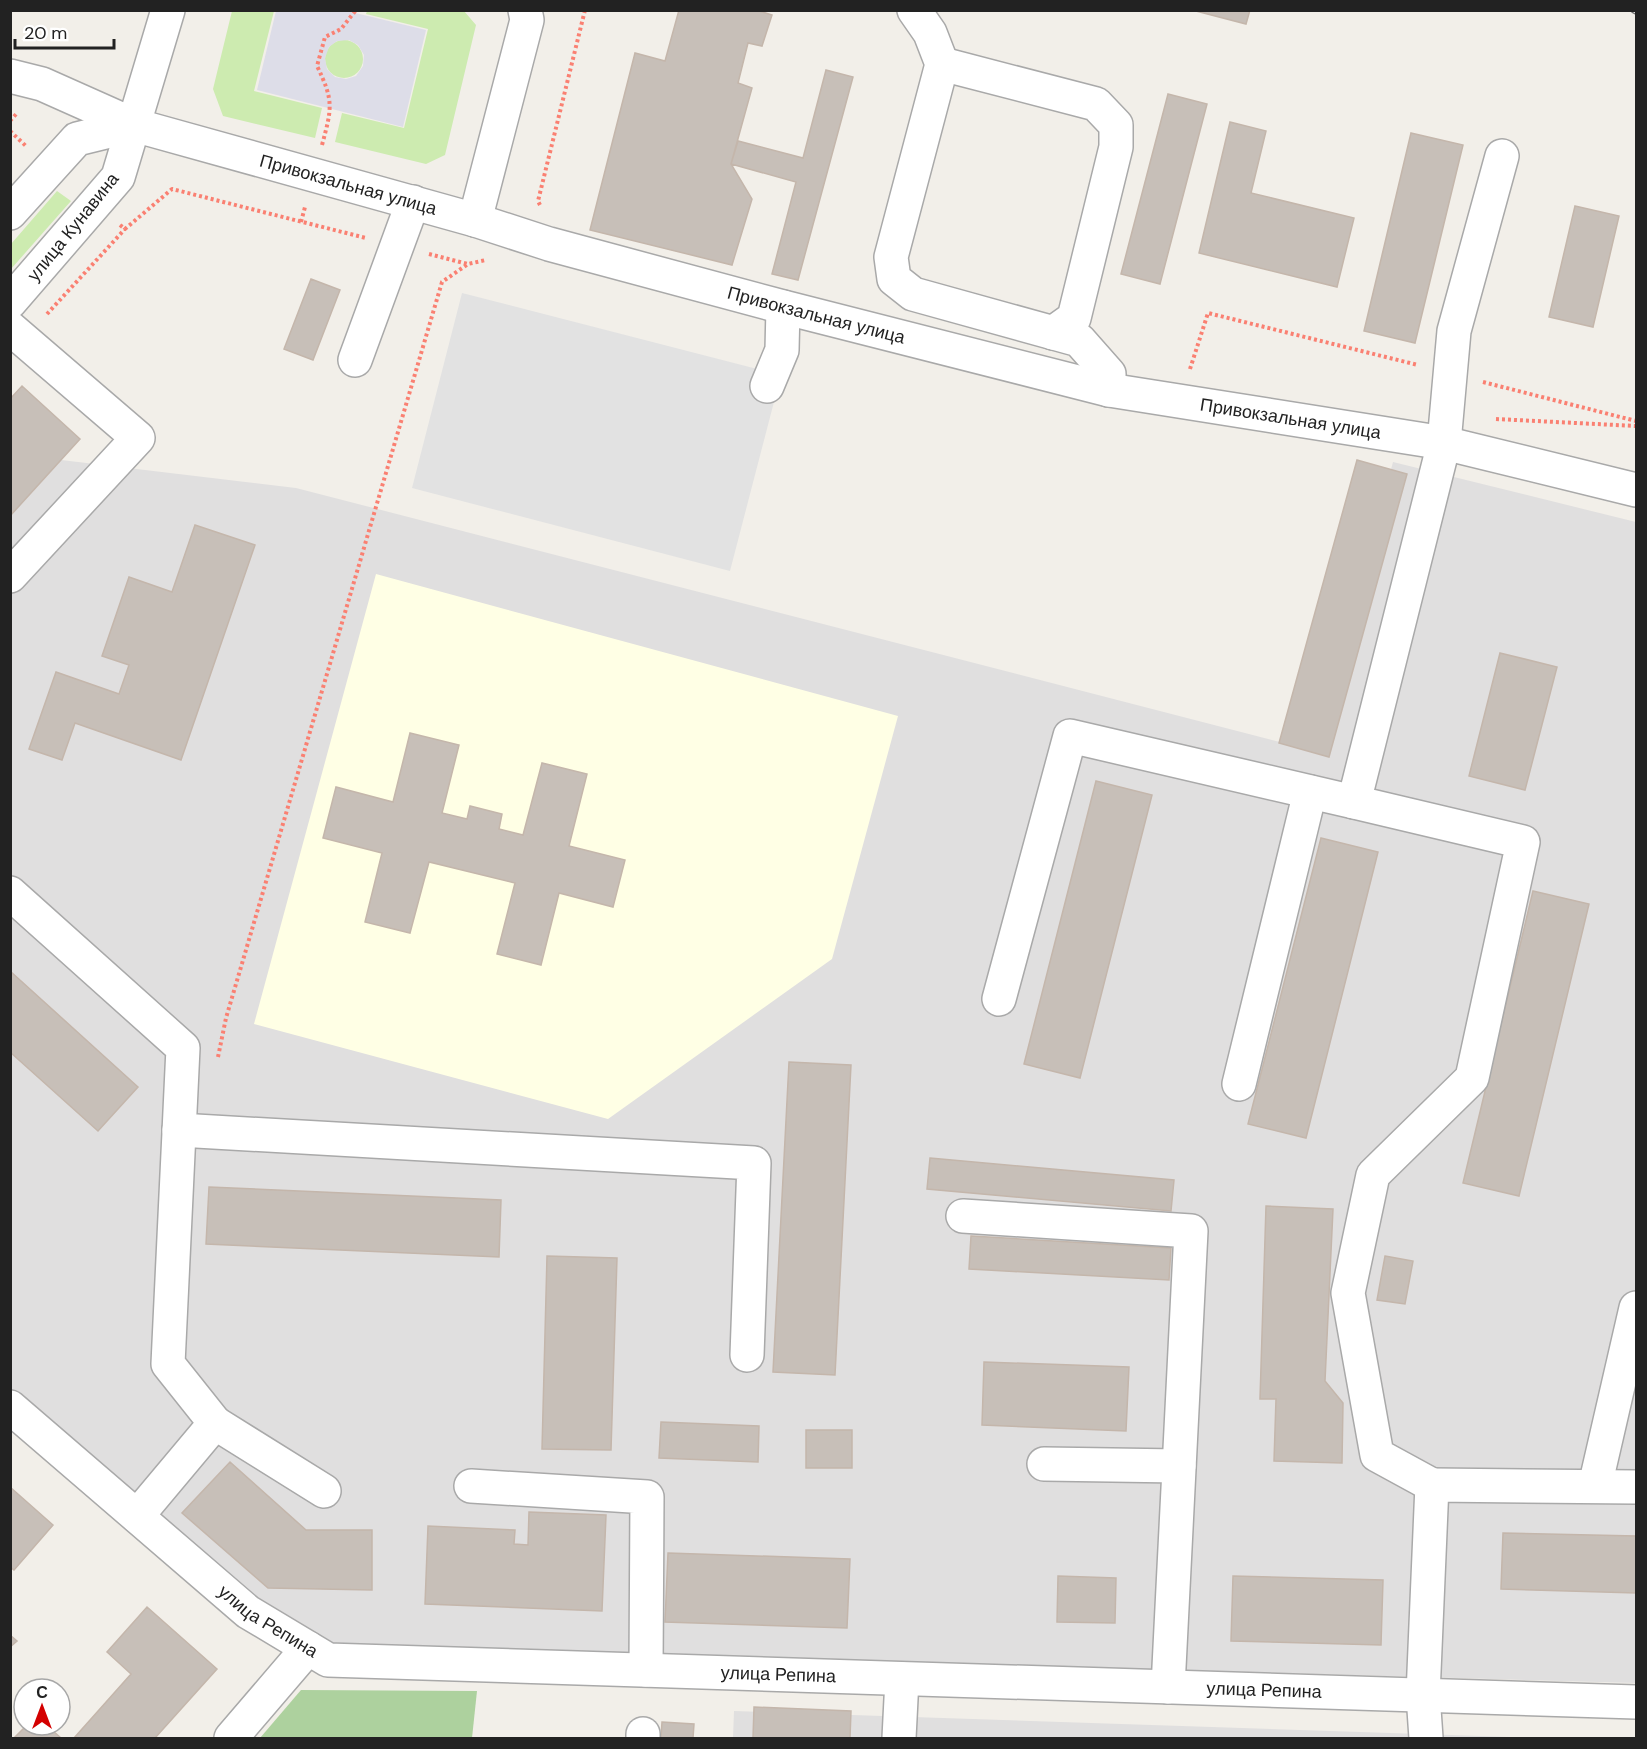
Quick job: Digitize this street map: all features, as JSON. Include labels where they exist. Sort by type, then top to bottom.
[{"type":"street","name":"улица Кунавина","points":[[10,302],[117,177],[168,10]]},
{"type":"street","points":[[475,220],[527,20],[525,10]]},
{"type":"street","points":[[914,10],[930,33],[942,64],[891,257],[894,279],[913,294],[1079,340],[1109,374],[1109,390]]},
{"type":"street","points":[[942,64],[1096,104],[1116,125],[1116,147],[1074,318],[1053,333]]},
{"type":"street","name":"Привокзальная улица","points":[[10,76],[42,84],[134,125],[413,202],[549,244],[783,307],[1109,390],[1444,443],[1636,490]]},
{"type":"street","points":[[10,213],[77,139],[134,125]]},
{"type":"street","points":[[1354,802],[1444,443],[1449,373],[1455,330],[1502,156]]},
{"type":"street","points":[[354,360],[413,202]]},
{"type":"street","points":[[767,386],[782,350],[783,307]]},
{"type":"street","points":[[10,576],[138,438],[17,334]]},
{"type":"street","points":[[999,999],[1070,736],[1523,842],[1472,1078],[1373,1175],[1348,1293],[1377,1455],[1432,1485],[1636,1487]]},
{"type":"street","points":[[1239,1084],[1310,792]]},
{"type":"street","points":[[10,893],[183,1048],[168,1364],[215,1423],[324,1491]]},
{"type":"street","points":[[179,1130],[754,1163],[747,1355]]},
{"type":"street","points":[[963,1216],[1191,1231],[1168,1687]]},
{"type":"street","points":[[1595,1486],[1636,1308]]},
{"type":"street","name":"улица Репина","points":[[10,1407],[248,1612],[328,1660],[1636,1702]]},
{"type":"street","points":[[137,1516],[215,1423]]},
{"type":"street","points":[[1044,1464],[1179,1466]]},
{"type":"street","points":[[1426,1738],[1423,1695],[1432,1485]]},
{"type":"street","points":[[471,1486],[647,1497],[646,1670]]},
{"type":"street","points":[[231,1738],[308,1648]]},
{"type":"street","points":[[899,1738],[902,1679]]},
{"type":"path","points":[[301,222],[332,109],[326,83],[317,66],[325,38],[341,29],[356,10]]},
{"type":"path","points":[[549,244],[554,226],[538,201],[585,10]]},
{"type":"path","points":[[10,131],[50,168]]},
{"type":"path","points":[[17,334],[125,229],[172,189],[468,264]]},
{"type":"path","points":[[94,205],[125,229]]},
{"type":"path","points":[[217,1063],[226,1018],[442,282],[468,264],[491,259]]},
{"type":"path","points":[[1187,377],[1208,313],[1636,421]]},
{"type":"shaded area","points":[[276,11],[347,11],[426,30],[403,127],[257,90]],"holes":[[[349,40],[358,45],[364,55],[363,66],[356,76],[346,79],[335,77],[327,69],[325,58],[329,47],[337,41]]]},
{"type":"shaded area","points":[[462,293],[781,375],[730,571],[412,488]]},
{"type":"shaded area","points":[[11,454],[296,488],[1315,751],[1393,462],[1636,522],[1636,1683],[336,1647],[255,1602],[11,1389]]},
{"type":"shaded area","points":[[376,574],[898,716],[832,959],[608,1119],[254,1024]]},
{"type":"shaded area","points":[[734,1711],[1542,1738],[733,1738]]},
{"type":"green space","points":[[232,11],[274,11],[254,91],[322,108],[315,138],[223,116],[213,89]]},
{"type":"green space","points":[[367,11],[464,11],[476,25],[445,155],[426,164],[335,142],[342,113],[404,128],[428,29],[366,14]]},
{"type":"green space","points":[[344,40],[358,45],[363,59],[358,73],[344,78],[330,73],[325,59],[330,45]]},
{"type":"green space","points":[[57,191],[71,201],[11,269],[11,244]]},
{"type":"green space","points":[[301,1690],[477,1691],[472,1738],[260,1738]]},
{"type":"building","points":[[679,10],[756,10],[772,15],[762,46],[748,43],[738,83],[752,88],[731,164],[752,199],[732,265],[590,230],[635,53],[665,61]]},
{"type":"building","points":[[1192,10],[1250,10],[1246,24]]},
{"type":"building","points":[[826,70],[853,77],[798,280],[772,274],[796,182],[731,164],[738,141],[803,158]]},
{"type":"building","points":[[1168,94],[1207,104],[1160,284],[1121,274]]},
{"type":"building","points":[[1230,122],[1266,131],[1251,193],[1354,218],[1337,287],[1199,253]]},
{"type":"building","points":[[1411,133],[1463,145],[1415,343],[1364,331]]},
{"type":"building","points":[[1575,206],[1619,216],[1593,327],[1549,317]]},
{"type":"building","points":[[311,279],[340,290],[313,360],[284,349]]},
{"type":"building","points":[[22,386],[80,439],[10,516],[10,399]]},
{"type":"building","points":[[1357,460],[1407,474],[1329,757],[1279,743]]},
{"type":"building","points":[[195,525],[255,545],[181,760],[75,723],[62,760],[29,749],[56,672],[119,694],[129,665],[102,656],[129,577],[172,592]]},
{"type":"building","points":[[1500,653],[1557,667],[1525,790],[1469,776]]},
{"type":"building","points":[[410,733],[459,745],[442,813],[467,819],[470,806],[502,814],[499,829],[523,835],[542,763],[587,774],[569,846],[625,860],[613,907],[559,893],[541,965],[497,954],[515,883],[429,862],[410,933],[365,922],[382,853],[323,838],[336,787],[393,802]]},
{"type":"building","points":[[1096,781],[1152,795],[1080,1078],[1024,1064]]},
{"type":"building","points":[[1321,838],[1378,852],[1306,1138],[1248,1124]]},
{"type":"building","points":[[1533,891],[1589,904],[1519,1196],[1463,1183]]},
{"type":"building","points":[[10,971],[138,1087],[98,1131],[10,1052]]},
{"type":"building","points":[[789,1062],[851,1065],[835,1375],[773,1372]]},
{"type":"building","points":[[930,1158],[1174,1180],[1171,1211],[927,1189]]},
{"type":"building","points":[[209,1187],[501,1200],[499,1257],[206,1244]]},
{"type":"building","points":[[1266,1206],[1333,1209],[1325,1381],[1343,1403],[1342,1463],[1274,1461],[1276,1399],[1260,1399]]},
{"type":"building","points":[[971,1236],[1171,1248],[1169,1280],[969,1269]]},
{"type":"building","points":[[547,1256],[617,1258],[611,1450],[542,1449]]},
{"type":"building","points":[[1385,1256],[1413,1261],[1405,1304],[1377,1300]]},
{"type":"building","points":[[984,1362],[1129,1367],[1126,1431],[982,1425]]},
{"type":"building","points":[[661,1422],[759,1426],[758,1462],[659,1458]]},
{"type":"building","points":[[806,1430],[852,1430],[852,1468],[806,1468]]},
{"type":"building","points":[[230,1462],[306,1530],[372,1530],[372,1590],[268,1588],[182,1513]]},
{"type":"building","points":[[10,1487],[53,1525],[14,1570],[10,1567]]},
{"type":"building","points":[[529,1512],[606,1515],[602,1611],[425,1604],[428,1526],[515,1530],[514,1544],[528,1545]]},
{"type":"building","points":[[1503,1533],[1636,1536],[1636,1593],[1501,1589]]},
{"type":"building","points":[[668,1553],[850,1559],[847,1628],[665,1622]]},
{"type":"building","points":[[1058,1576],[1116,1578],[1115,1623],[1057,1622]]},
{"type":"building","points":[[1233,1576],[1383,1580],[1381,1645],[1231,1641]]},
{"type":"building","points":[[147,1607],[217,1669],[155,1738],[74,1738],[131,1674],[107,1652]]},
{"type":"building","points":[[10,1635],[17,1641],[10,1647]]},
{"type":"building","points":[[754,1707],[851,1711],[850,1738],[753,1738]]},
{"type":"building","points":[[662,1722],[694,1724],[693,1738],[661,1738]]},
{"type":"building","points":[[60,1737],[61,1738],[14,1738]]}]
